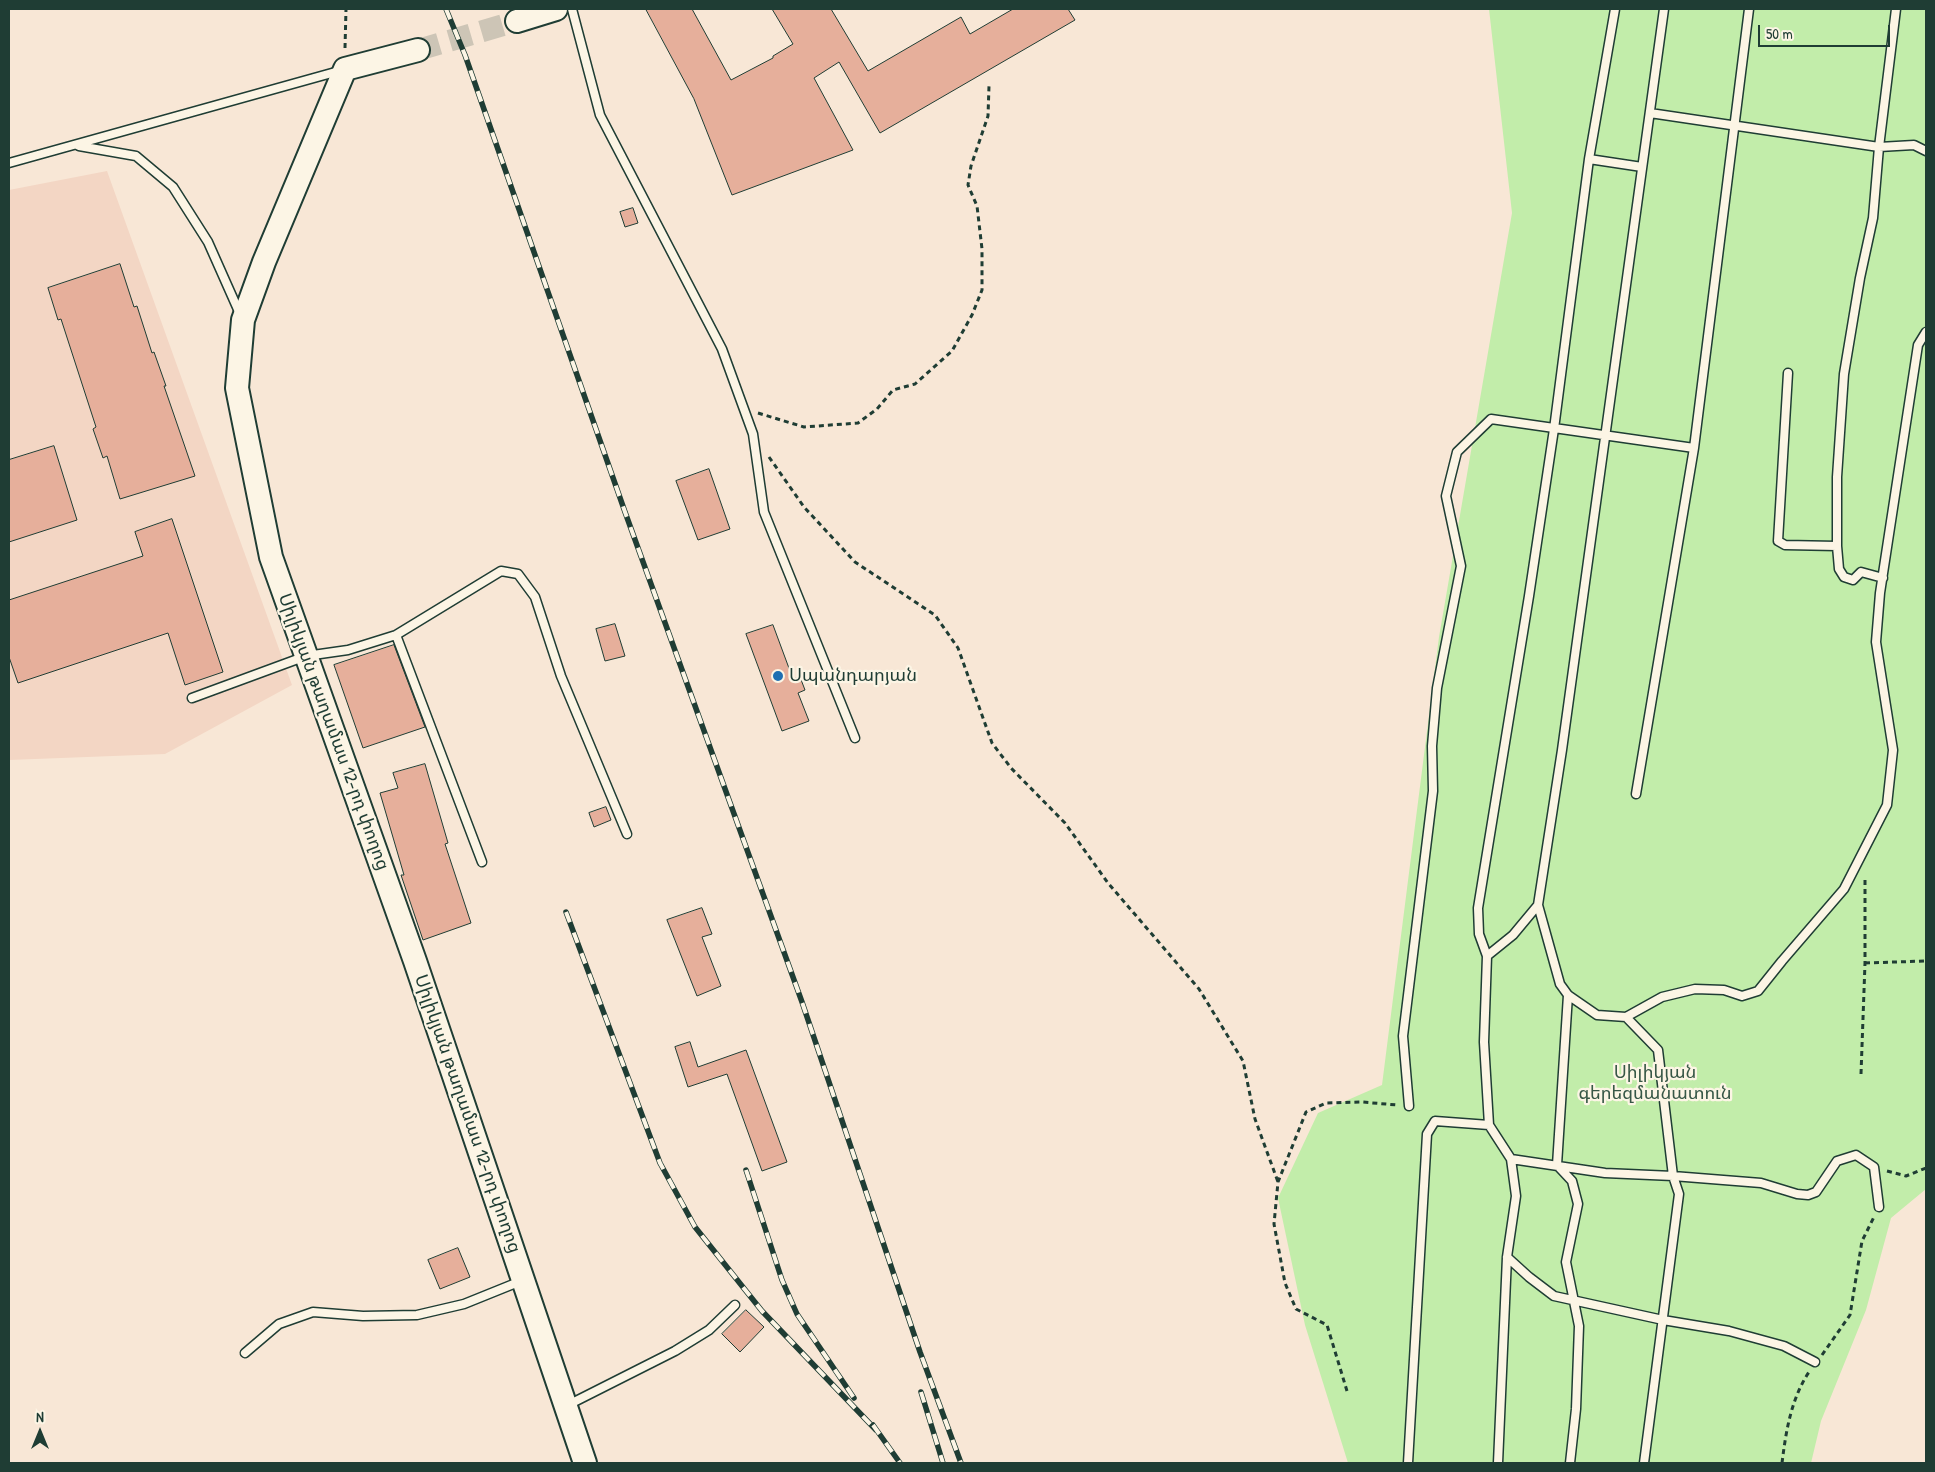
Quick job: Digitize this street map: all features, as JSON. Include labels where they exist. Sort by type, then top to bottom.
[{"type":"main road","points":[[517,21],[556,9]]},
{"type":"main road","points":[[345,69],[418,50]]},
{"type":"main road","name":"Սիլիկյան թաղամաս 12-րդ փողոց","points":[[345,69],[264,262],[243,320],[237,388],[271,557],[415,961],[585,1463]]},
{"type":"lane","points":[[572,9],[600,115],[722,349],[753,434],[764,512],[855,738]]},
{"type":"lane","points":[[1498,1463],[1507,1258],[1516,1196],[1511,1159],[1489,1125],[1484,1042],[1487,956],[1479,934],[1478,908],[1554,428],[1588,159],[1615,9]]},
{"type":"lane","points":[[1664,9],[1562,750],[1538,905],[1560,984],[1568,995],[1597,1015],[1626,1017],[1662,997],[1696,989],[1724,990],[1742,996],[1758,991],[1844,889],[1887,805],[1893,750],[1876,642],[1882,578],[1918,345],[1926,332]]},
{"type":"lane","points":[[1636,794],[1694,448],[1749,9]]},
{"type":"lane","points":[[1882,578],[1861,572],[1853,580],[1844,577],[1839,569],[1837,477],[1844,374],[1860,278],[1874,218],[1879,147],[1896,9]]},
{"type":"lane","points":[[9,163],[345,69]]},
{"type":"lane","points":[[1650,113],[1735,124],[1879,147],[1914,144],[1926,151]]},
{"type":"lane","points":[[77,145],[136,156],[173,187],[208,242],[243,320]]},
{"type":"lane","points":[[1588,159],[1642,167]]},
{"type":"lane","points":[[1788,373],[1778,541],[1785,545],[1837,546]]},
{"type":"lane","points":[[1408,1106],[1403,1036],[1433,791],[1432,746],[1437,688],[1461,566],[1446,496],[1458,452],[1491,418],[1694,448]]},
{"type":"lane","points":[[192,698],[306,656],[348,650],[396,635],[500,571],[518,574],[535,597],[561,676],[627,834]]},
{"type":"lane","points":[[396,635],[482,862]]},
{"type":"lane","points":[[1487,956],[1513,935],[1538,905]]},
{"type":"lane","points":[[1568,995],[1556,1165],[1572,1181],[1578,1204],[1566,1262],[1579,1326],[1576,1409],[1570,1463]]},
{"type":"lane","points":[[1626,1017],[1658,1050],[1673,1176],[1679,1194],[1644,1463]]},
{"type":"lane","points":[[1408,1463],[1427,1134],[1435,1121],[1489,1125]]},
{"type":"lane","points":[[1511,1159],[1605,1173],[1761,1183],[1796,1194],[1808,1195],[1816,1192],[1837,1161],[1856,1155],[1874,1167],[1879,1207]]},
{"type":"lane","points":[[1507,1258],[1554,1296],[1662,1320],[1729,1331],[1784,1346],[1815,1362]]},
{"type":"lane","points":[[245,1353],[278,1324],[313,1312],[363,1316],[417,1315],[464,1304],[523,1280]]},
{"type":"lane","points":[[566,1406],[675,1351],[709,1330],[735,1305]]},
{"type":"path","points":[[345,69],[346,9]]},
{"type":"path","points":[[743,408],[804,427],[858,423],[877,409],[893,390],[915,384],[952,351],[972,315],[982,290],[982,249],[977,206],[968,185],[971,166],[988,116],[989,86]]},
{"type":"path","points":[[753,434],[804,507],[855,562],[935,615],[958,648],[992,743],[1011,768],[1065,823],[1108,883],[1199,989],[1243,1062],[1255,1119],[1278,1182]]},
{"type":"path","points":[[1861,1074],[1865,963],[1865,849]]},
{"type":"path","points":[[1865,963],[1926,961]]},
{"type":"path","points":[[1347,1391],[1327,1325],[1296,1309],[1285,1283],[1274,1224],[1278,1182],[1306,1112],[1326,1103],[1362,1102],[1408,1106]]},
{"type":"path","points":[[1874,1167],[1906,1176],[1926,1168]]},
{"type":"path","points":[[1782,1463],[1787,1423],[1802,1383],[1850,1315],[1862,1241],[1879,1207]]},
{"type":"shaded area","points":[[107,171],[292,685],[165,754],[9,760],[9,190]]},
{"type":"green space","name":"Սիլիկյան գերեզմանատուն","points":[[1489,9],[1926,9],[1926,1189],[1891,1218],[1866,1310],[1821,1421],[1811,1463],[1348,1463],[1305,1325],[1278,1198],[1318,1113],[1382,1085],[1439,637],[1512,213]]},
{"type":"building","points":[[646,9],[692,9],[731,80],[773,58],[773,56],[793,44],[772,9],[831,9],[868,71],[961,17],[970,34],[1013,9],[1068,9],[1075,20],[880,133],[839,62],[814,78],[853,150],[732,195],[694,99]]},
{"type":"building","points":[[633,208],[638,223],[625,227],[620,212]]},
{"type":"building","points":[[120,264],[134,307],[137,306],[152,353],[154,352],[195,476],[120,499],[107,456],[103,458],[93,429],[96,427],[61,319],[58,320],[48,288]]},
{"type":"building","points":[[54,446],[77,520],[9,542],[9,460]]},
{"type":"building","points":[[709,469],[730,529],[698,540],[676,481]]},
{"type":"building","points":[[172,519],[223,672],[185,685],[168,633],[18,683],[9,657],[9,600],[143,556],[135,532]]},
{"type":"building","points":[[615,624],[625,656],[605,661],[596,629]]},
{"type":"building","points":[[773,625],[793,679],[800,677],[805,690],[798,693],[809,721],[782,731],[746,634]]},
{"type":"building","points":[[394,645],[425,727],[363,748],[334,665]]},
{"type":"building","points":[[425,764],[448,843],[445,844],[471,923],[423,940],[401,875],[404,875],[380,793],[398,788],[393,773]]},
{"type":"building","points":[[606,807],[611,820],[594,827],[589,813]]},
{"type":"building","points":[[702,908],[712,934],[702,937],[721,986],[697,996],[667,920]]},
{"type":"building","points":[[690,1042],[698,1067],[746,1050],[787,1162],[762,1171],[727,1074],[688,1087],[675,1047]]},
{"type":"building","points":[[458,1248],[470,1277],[440,1289],[428,1260]]},
{"type":"building","points":[[746,1310],[764,1327],[740,1352],[722,1334]]},
{"type":"tunnel","points":[[418,50],[517,21]]},
{"type":"railway","points":[[446,9],[465,55],[625,512],[802,1002],[920,1352],[961,1463]]},
{"type":"railway","points":[[566,912],[660,1163],[695,1227],[762,1311],[876,1430]]},
{"type":"railway","points":[[746,1170],[782,1280],[797,1314],[854,1398]]},
{"type":"railway","points":[[921,1392],[943,1463]]},
{"type":"railway","points":[[873,1425],[900,1463]]},
{"type":"place","name":"Սպանդարյան","points":[[778,676]]}]
